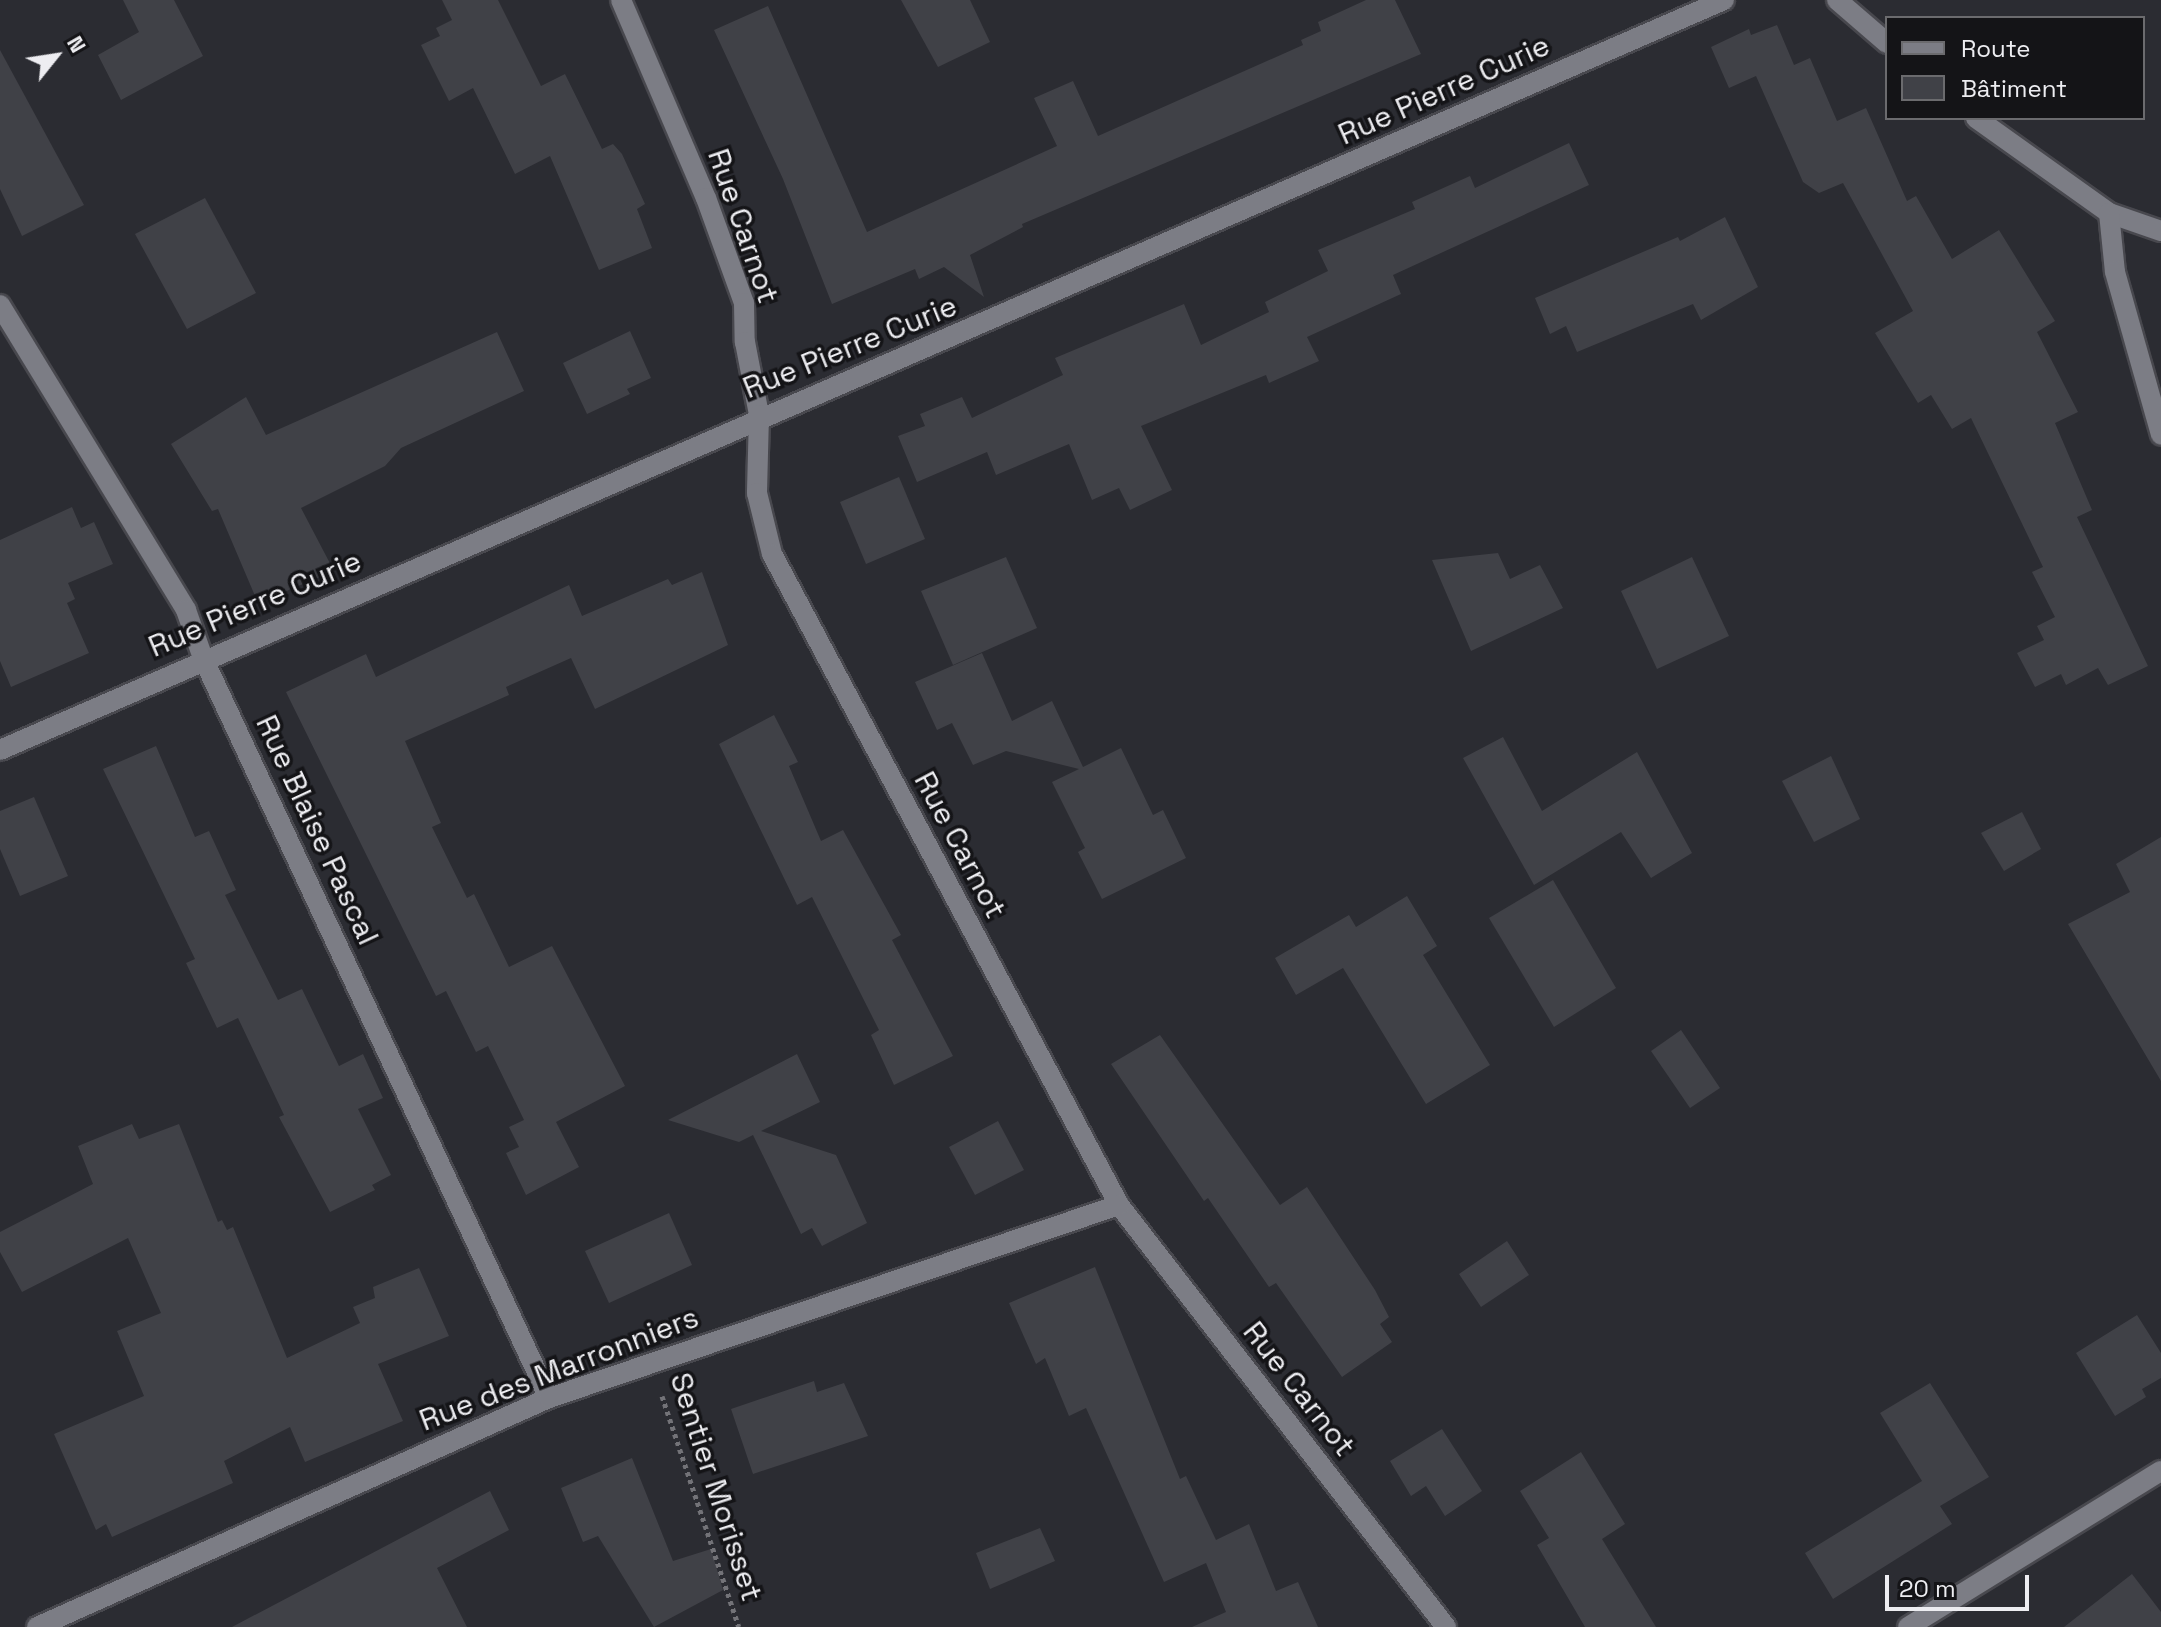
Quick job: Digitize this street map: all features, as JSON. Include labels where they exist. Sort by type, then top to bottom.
[{"type":"street","name":"Rue Carnot","points":[[621,0],[706,198],[744,303],[745,342],[759,415],[757,493],[772,554],[1119,1205],[1446,1627]]},
{"type":"street","name":"Rue Pierre Curie","points":[[0,750],[203,658],[657,465],[759,415],[854,382],[1724,0]]},
{"type":"street","points":[[1837,0],[1885,41]]},
{"type":"street","points":[[1979,120],[2109,213],[2161,231]]},
{"type":"street","points":[[2109,213],[2115,272],[2161,435]]},
{"type":"street","name":"Rue Blaise Pascal","points":[[0,305],[186,610],[203,658],[549,1398]]},
{"type":"street","name":"Rue des Marronniers","points":[[37,1627],[549,1398],[651,1360],[1119,1205]]},
{"type":"street","points":[[1908,1627],[2161,1471]]},
{"type":"path","name":"Sentier Morisset","points":[[651,1360],[739,1627]]},
{"type":"building","points":[[123,0],[174,0],[203,56],[121,100],[98,55],[139,32]]},
{"type":"building","points":[[442,0],[498,0],[541,86],[565,74],[602,149],[613,144],[622,154],[645,204],[637,209],[652,248],[599,270],[550,156],[515,174],[473,88],[449,101],[421,45],[440,36],[436,28],[452,20]]},
{"type":"building","points":[[901,0],[970,0],[990,42],[938,67]]},
{"type":"building","points":[[1366,0],[1395,0],[1421,54],[1022,224],[1023,227],[970,255],[984,297],[944,267],[919,279],[915,269],[832,304],[783,179],[714,30],[768,6],[867,232],[1057,146],[1034,98],[1073,81],[1098,136],[1303,45],[1301,40],[1321,31],[1318,22]]},
{"type":"building","points":[[1777,25],[1794,65],[1810,58],[1837,121],[1866,108],[1907,201],[1916,196],[1952,259],[1999,230],[2055,321],[2037,332],[2078,412],[2055,423],[2092,510],[2077,517],[2148,666],[2108,685],[2098,668],[2066,685],[2061,674],[2035,687],[2017,653],[2044,640],[2037,626],[2055,617],[2032,572],[2043,567],[1971,418],[1952,429],[1931,395],[1918,403],[1875,333],[1913,311],[1843,183],[1819,193],[1803,182],[1756,76],[1729,88],[1711,47],[1749,29],[1751,35]]},
{"type":"building","points":[[0,50],[84,205],[22,236],[0,189]]},
{"type":"building","points":[[1569,143],[1589,185],[1393,275],[1401,294],[1307,337],[1319,361],[1269,383],[1266,375],[1141,426],[1172,490],[1130,510],[1119,488],[1092,500],[1069,444],[996,475],[987,452],[917,482],[898,436],[925,426],[920,414],[962,397],[972,418],[1063,375],[1055,358],[1184,304],[1201,345],[1269,312],[1265,302],[1328,271],[1318,250],[1415,209],[1412,202],[1470,176],[1475,188]]},
{"type":"building","points":[[205,198],[256,293],[187,329],[135,234]]},
{"type":"building","points":[[1725,217],[1758,287],[1701,320],[1693,304],[1577,352],[1566,326],[1550,334],[1535,298],[1678,237],[1680,241]]},
{"type":"building","points":[[630,331],[651,378],[627,389],[630,394],[587,414],[563,363]]},
{"type":"building","points":[[497,332],[524,391],[401,448],[385,466],[301,508],[334,571],[258,603],[218,509],[212,511],[171,444],[246,397],[266,435]]},
{"type":"building","points":[[899,477],[925,539],[866,564],[840,502]]},
{"type":"building","points":[[72,507],[81,528],[94,522],[113,564],[68,583],[75,599],[67,603],[89,653],[11,687],[0,661],[0,540]]},
{"type":"building","points":[[1498,553],[1510,579],[1540,565],[1563,608],[1471,651],[1432,560]]},
{"type":"building","points":[[1006,557],[1037,628],[953,665],[921,591]]},
{"type":"building","points":[[1692,557],[1729,636],[1657,669],[1621,591]]},
{"type":"building","points":[[702,572],[728,645],[595,709],[571,658],[506,687],[509,695],[405,741],[441,823],[432,827],[467,898],[474,894],[509,967],[552,946],[625,1086],[556,1122],[579,1167],[526,1195],[506,1153],[519,1147],[509,1127],[524,1120],[488,1046],[476,1052],[446,991],[436,996],[286,692],[366,654],[376,677],[569,585],[582,616],[668,579],[672,585]]},
{"type":"building","points":[[982,653],[1012,721],[1052,701],[1083,767],[1121,748],[1153,815],[1163,810],[1186,858],[1102,899],[1078,852],[1085,848],[1052,782],[1079,769],[1006,751],[973,765],[952,723],[937,730],[915,682]]},
{"type":"building","points":[[774,715],[798,762],[789,766],[821,841],[843,830],[901,935],[892,940],[953,1056],[894,1085],[871,1035],[879,1030],[812,897],[797,905],[719,744]]},
{"type":"building","points":[[1503,737],[1542,811],[1637,752],[1692,853],[1651,878],[1621,832],[1534,885],[1463,758]]},
{"type":"building","points":[[156,746],[195,837],[209,831],[236,890],[225,895],[278,1000],[302,989],[339,1066],[363,1054],[383,1098],[358,1109],[391,1175],[372,1185],[375,1190],[330,1212],[279,1117],[284,1115],[238,1018],[217,1028],[186,963],[195,959],[103,769]]},
{"type":"building","points":[[1831,756],[1860,819],[1814,842],[1782,781]]},
{"type":"building","points":[[34,797],[68,876],[20,896],[0,849],[0,811]]},
{"type":"building","points":[[2022,812],[2041,849],[2004,871],[1981,833]]},
{"type":"building","points":[[2161,837],[2161,1081],[2068,924],[2130,892],[2116,864]]},
{"type":"building","points":[[1553,880],[1616,988],[1554,1027],[1489,918]]},
{"type":"building","points":[[1407,896],[1437,946],[1423,955],[1490,1065],[1426,1104],[1343,968],[1296,995],[1275,958],[1349,915],[1356,927]]},
{"type":"building","points":[[1681,1030],[1720,1088],[1690,1108],[1651,1051]]},
{"type":"building","points":[[1160,1035],[1280,1205],[1307,1187],[1375,1290],[1389,1317],[1380,1324],[1392,1342],[1342,1377],[1276,1283],[1269,1287],[1208,1198],[1204,1201],[1111,1064]]},
{"type":"building","points":[[797,1054],[820,1102],[761,1131],[836,1155],[867,1223],[822,1246],[812,1228],[801,1234],[753,1135],[739,1142],[668,1120]]},
{"type":"building","points":[[998,1121],[1024,1170],[975,1195],[949,1147]]},
{"type":"building","points":[[132,1124],[139,1139],[179,1124],[218,1222],[222,1220],[227,1230],[233,1227],[287,1358],[360,1323],[353,1307],[375,1298],[373,1287],[419,1268],[449,1336],[378,1364],[403,1421],[305,1462],[290,1427],[224,1461],[233,1483],[112,1537],[106,1524],[96,1530],[54,1434],[144,1396],[117,1331],[161,1313],[128,1238],[22,1292],[0,1252],[0,1232],[93,1184],[78,1146]]},
{"type":"building","points":[[669,1213],[692,1265],[609,1303],[585,1251]]},
{"type":"building","points":[[1507,1241],[1529,1275],[1481,1307],[1459,1274]]},
{"type":"building","points":[[1095,1267],[1180,1479],[1186,1476],[1216,1540],[1249,1524],[1276,1591],[1298,1582],[1318,1627],[1192,1627],[1226,1612],[1206,1563],[1164,1582],[1086,1408],[1069,1416],[1045,1358],[1036,1364],[1009,1303]]},
{"type":"building","points":[[2137,1315],[2161,1353],[2161,1378],[2142,1389],[2146,1397],[2115,1416],[2076,1353]]},
{"type":"building","points":[[814,1381],[817,1392],[844,1383],[868,1436],[753,1474],[731,1409]]},
{"type":"building","points":[[1930,1383],[1989,1477],[1940,1506],[1952,1524],[1833,1599],[1805,1553],[1922,1481],[1880,1413]]},
{"type":"building","points":[[1442,1429],[1482,1491],[1445,1516],[1426,1486],[1411,1496],[1390,1461]]},
{"type":"building","points":[[1581,1452],[1625,1524],[1602,1539],[1656,1627],[1585,1627],[1537,1545],[1549,1538],[1520,1491]]},
{"type":"building","points":[[632,1458],[673,1561],[711,1549],[723,1590],[654,1627],[598,1536],[583,1542],[561,1488]]},
{"type":"building","points":[[490,1491],[509,1530],[437,1568],[467,1627],[232,1627]]},
{"type":"building","points":[[1040,1528],[1055,1561],[990,1589],[976,1553]]},
{"type":"building","points":[[2132,1574],[2161,1612],[2161,1627],[2064,1627]]}]
